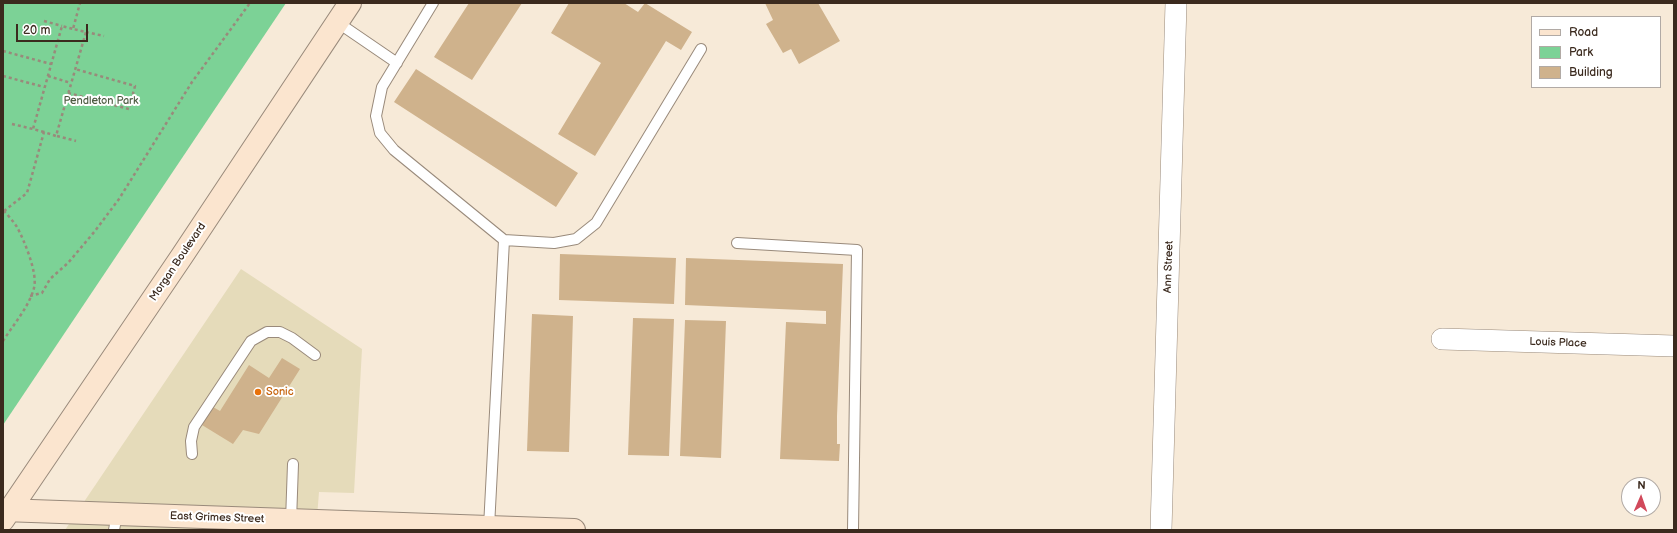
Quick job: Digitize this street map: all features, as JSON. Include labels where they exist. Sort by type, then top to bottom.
[{"type":"main road","name":"Morgan Boulevard","points":[[5,513],[173,269],[350,3]]},
{"type":"main road","name":"East Grimes Street","points":[[5,513],[115,522],[227,524],[292,521],[357,527],[489,527],[574,530]]},
{"type":"street","name":"Ann Street","points":[[1161,530],[1176,3]]},
{"type":"street","name":"Louis Place","points":[[1442,339],[1674,346]]},
{"type":"lane","points":[[433,3],[382,87],[376,116],[380,133],[394,150],[504,240],[554,242],[576,239],[596,223],[700,49]]},
{"type":"lane","points":[[337,22],[397,63]]},
{"type":"lane","points":[[489,527],[504,240]]},
{"type":"lane","points":[[737,242],[857,250],[853,530]]},
{"type":"lane","points":[[192,454],[190,441],[194,427],[251,341],[266,332],[280,332],[292,338],[315,355]]},
{"type":"lane","points":[[292,521],[293,464]]},
{"type":"path","points":[[73,29],[80,3]]},
{"type":"path","points":[[30,296],[42,293],[50,279],[68,263],[96,230],[119,199],[192,82],[250,3]]},
{"type":"path","points":[[44,21],[104,36]]},
{"type":"path","points":[[33,129],[62,26]]},
{"type":"path","points":[[56,136],[86,32]]},
{"type":"path","points":[[3,51],[51,64]]},
{"type":"path","points":[[68,93],[129,109],[135,86],[75,69]]},
{"type":"path","points":[[3,76],[44,87]]},
{"type":"path","points":[[48,76],[71,83]]},
{"type":"path","points":[[12,124],[76,141]]},
{"type":"path","points":[[3,341],[35,287],[32,267],[16,225],[3,210],[27,193],[44,132]]},
{"type":"shaded area","points":[[241,269],[362,349],[354,493],[319,492],[316,530],[65,530]]},
{"type":"green space","name":"Pendleton Park","points":[[3,3],[286,3],[3,425]]},
{"type":"building","points":[[469,3],[522,3],[472,80],[434,57]]},
{"type":"building","points":[[569,3],[624,3],[638,12],[645,3],[692,32],[681,50],[666,41],[595,156],[558,134],[601,63],[551,33]]},
{"type":"building","points":[[765,3],[818,3],[840,41],[799,64],[791,49],[783,53],[766,24],[773,20]]},
{"type":"building","points":[[416,69],[578,173],[556,207],[394,102]]},
{"type":"building","points":[[560,254],[676,258],[674,304],[559,300]]},
{"type":"building","points":[[686,258],[843,264],[837,416],[837,444],[840,444],[839,461],[780,459],[786,322],[826,324],[826,311],[685,305]]},
{"type":"building","points":[[532,314],[573,316],[569,452],[527,451]]},
{"type":"building","points":[[633,318],[674,319],[669,456],[628,455]]},
{"type":"building","points":[[685,320],[726,321],[721,458],[680,456]]},
{"type":"building","name":"Sonic","points":[[282,358],[300,369],[259,434],[243,430],[233,444],[202,425],[213,407],[220,411],[249,365],[269,378]]},
{"type":"place","name":"Sonic","points":[[258,392]]}]
